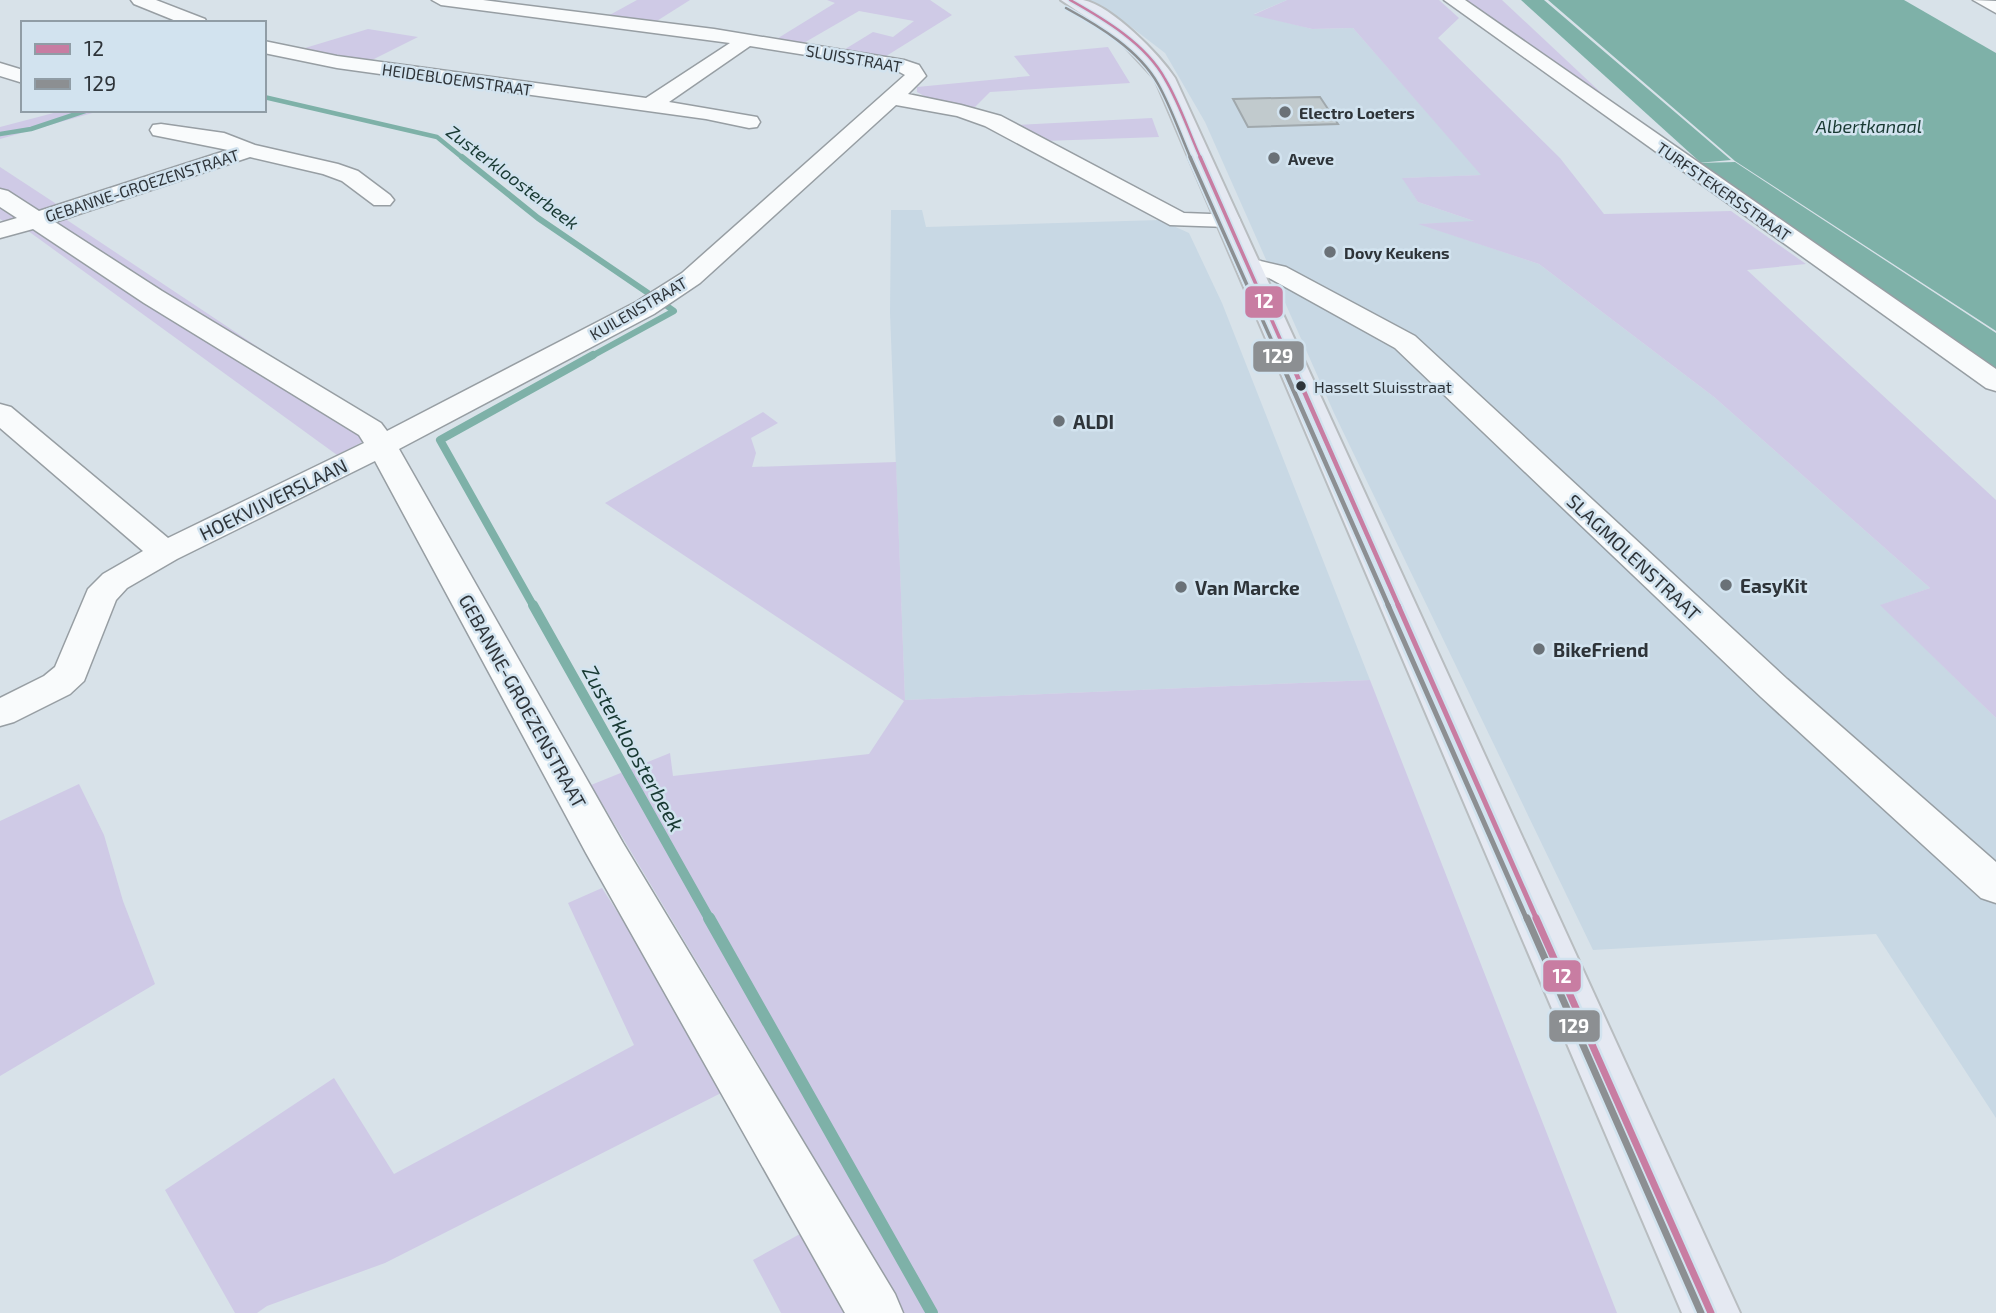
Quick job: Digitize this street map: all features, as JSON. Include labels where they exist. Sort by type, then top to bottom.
[{"type":"main road","points":[[1070,0],[1116,27],[1152,59],[1165,78],[1711,1313]]},
{"type":"street","points":[[140,0],[193,21]]},
{"type":"street","name":"SLUISSTRAAT","points":[[441,0],[747,40],[897,64],[912,69],[916,76],[894,98]]},
{"type":"street","name":"TURFSTEKERSSTRAAT","points":[[1453,0],[1996,382]]},
{"type":"street","points":[[1982,0],[1996,8]]},
{"type":"street","points":[[650,106],[747,40]]},
{"type":"street","name":"HEIDEBLOEMSTRAAT","points":[[266,47],[337,62],[750,122]]},
{"type":"street","points":[[0,69],[21,76]]},
{"type":"street","name":"SLUISSTRAAT","points":[[894,98],[961,111],[993,121],[1180,220],[1227,220]]},
{"type":"street","name":"KUILENSTRAAT","points":[[382,446],[645,308],[691,278],[894,98]]},
{"type":"street","name":"GEBANNE-GROEZENSTRAAT","points":[[161,130],[224,141],[248,150],[350,176],[382,200]]},
{"type":"street","name":"GEBANNE-GROEZENSTRAAT","points":[[36,220],[173,177],[248,150]]},
{"type":"street","name":"GEBANNE-GROEZENSTRAAT","points":[[0,196],[153,296],[370,429],[382,446],[607,853],[875,1313]]},
{"type":"street","points":[[0,231],[36,220]]},
{"type":"street","name":"SLAGMOLENSTRAAT","points":[[1248,266],[1277,272],[1405,342],[1774,688],[1996,887]]},
{"type":"street","points":[[0,413],[165,552]]},
{"type":"street","name":"HOEKVIJVERSLAAN","points":[[0,713],[57,685],[72,673],[100,596],[115,581],[165,552],[382,446]]},
{"type":"shaded area","points":[[637,0],[690,0],[652,24],[606,17]]},
{"type":"shaded area","points":[[827,0],[930,0],[952,15],[883,58],[842,51],[873,32],[893,37],[914,21],[859,11],[802,44],[775,40],[835,3]]},
{"type":"shaded area","points":[[1084,0],[1287,0],[1254,14],[1312,29],[1353,28],[1482,175],[1403,178],[1418,202],[1477,222],[1420,224],[1539,264],[1714,397],[1930,588],[1881,605],[1996,718],[1996,1118],[1876,934],[1593,950],[1334,413],[1205,122],[1165,53],[1126,23]]},
{"type":"shaded area","points":[[1287,0],[1439,0],[1459,18],[1438,38],[1560,158],[1604,214],[1731,211],[1806,264],[1747,270],[1996,500],[1996,718],[1880,605],[1930,588],[1714,397],[1539,264],[1418,224],[1474,221],[1418,202],[1402,178],[1481,175],[1353,28],[1312,29],[1253,15]]},
{"type":"shaded area","points":[[1462,0],[1502,0],[1628,118]]},
{"type":"shaded area","points":[[368,29],[418,37],[368,62],[295,51]]},
{"type":"shaded area","points":[[1108,47],[1130,83],[990,92],[974,108],[933,101],[917,92],[917,87],[1030,76],[1014,56]]},
{"type":"shaded area","points":[[57,112],[96,112],[0,139],[0,127]]},
{"type":"shaded area","points":[[1152,118],[1159,137],[1044,141],[1014,125]]},
{"type":"shaded area","points":[[0,167],[61,207],[6,223],[0,219]]},
{"type":"shaded area","points":[[891,210],[922,210],[926,227],[1160,220],[1189,233],[1222,303],[1370,680],[905,700],[890,313]]},
{"type":"shaded area","points":[[61,216],[384,431],[337,455],[24,228]]},
{"type":"shaded area","points":[[763,412],[778,423],[751,438],[756,453],[752,467],[896,462],[905,700],[1370,680],[1617,1313],[781,1313],[753,1260],[845,1209],[591,785],[670,753],[673,776],[869,754],[904,701],[605,503]]},
{"type":"shaded area","points":[[79,784],[104,835],[123,901],[155,984],[0,1076],[0,821]]},
{"type":"shaded area","points":[[602,888],[731,1088],[385,1263],[267,1306],[257,1313],[235,1313],[165,1190],[334,1078],[394,1174],[634,1045],[568,903]]},
{"type":"water","name":"Albertkanaal","points":[[1521,0],[1904,0],[1996,53],[1996,369],[1701,163]]},
{"type":"pier","points":[[1544,0],[1548,0],[1735,161],[1996,333],[1735,162],[1697,163],[1731,160]]},
{"type":"building","name":"Electro Loeters","points":[[1320,97],[1338,124],[1248,127],[1233,99]]},
{"type":"waterway","name":"Zusterkloosterbeek","points":[[266,97],[437,137],[464,159]]},
{"type":"waterway","name":"Zusterkloosterbeek","points":[[0,134],[31,129],[82,112]]},
{"type":"waterway","name":"Zusterkloosterbeek","points":[[462,157],[538,218],[648,293]]},
{"type":"waterway","name":"Zusterkloosterbeek","points":[[590,357],[674,311],[667,306]]},
{"type":"waterway","name":"Zusterkloosterbeek","points":[[534,607],[440,440],[593,355]]},
{"type":"waterway","name":"Zusterkloosterbeek","points":[[533,605],[710,920]]},
{"type":"waterway","name":"Zusterkloosterbeek","points":[[709,918],[932,1313]]},
{"type":"transit line","name":"12","points":[[1070,0],[1122,34],[1145,54],[1165,78],[1711,1313]]},
{"type":"transit line","name":"129","points":[[1066,8],[1116,40],[1138,59],[1157,82],[1701,1313]]},
{"type":"place","name":"Electro Loeters","points":[[1285,112]]},
{"type":"place","name":"Aveve","points":[[1274,158]]},
{"type":"place","name":"Dovy Keukens","points":[[1330,252]]},
{"type":"place","name":"Hasselt Sluisstraat","points":[[1301,386]]},
{"type":"place","name":"ALDI","points":[[1059,421]]},
{"type":"place","name":"EasyKit","points":[[1726,585]]},
{"type":"place","name":"Van Marcke","points":[[1181,587]]},
{"type":"place","name":"BikeFriend","points":[[1539,649]]}]
